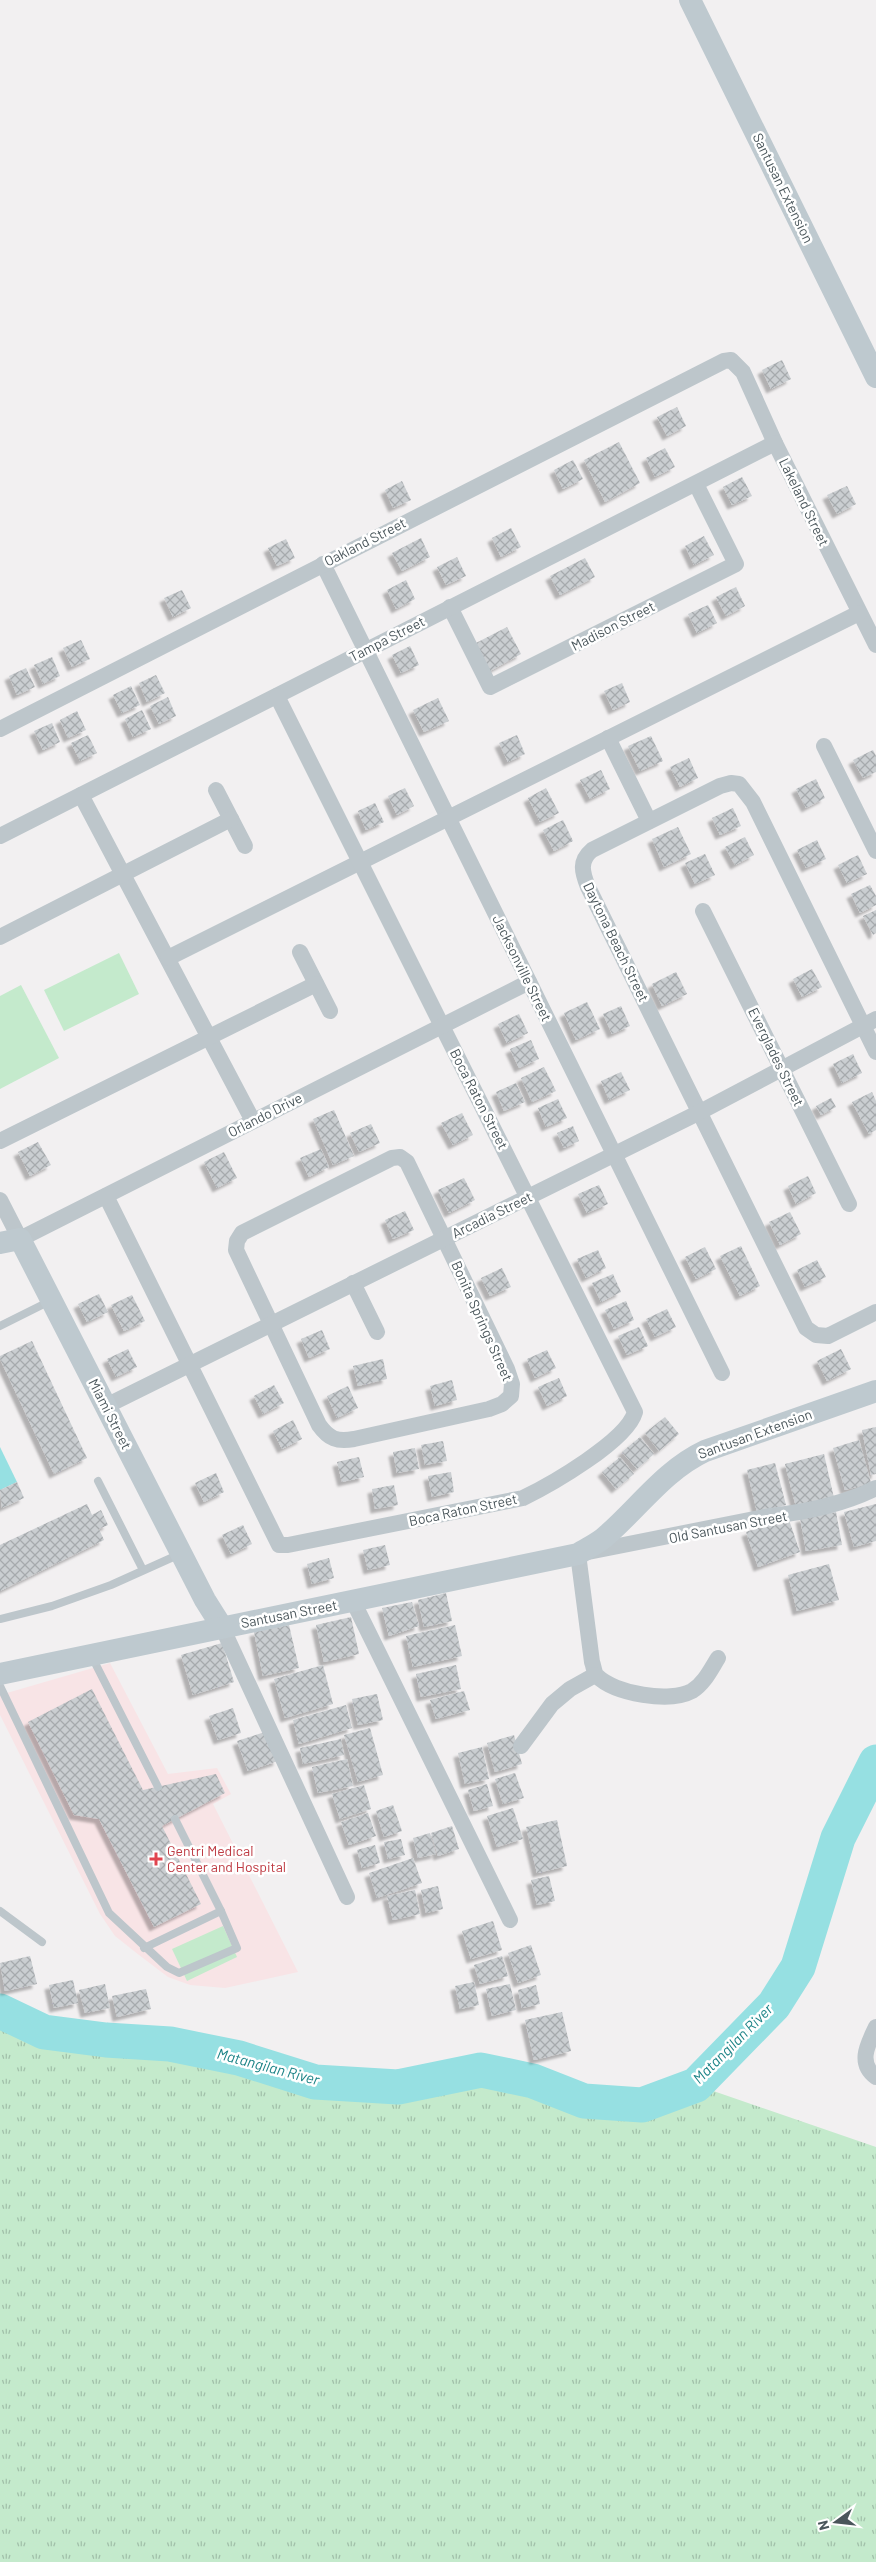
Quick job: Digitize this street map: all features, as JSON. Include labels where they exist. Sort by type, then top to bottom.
[{"type":"street","name":"Santusan Extension","points":[[690,0],[876,376]]},
{"type":"street","name":"Lakeland Street","points":[[731,360],[743,372],[775,443],[876,645]]},
{"type":"street","name":"Oakland Street","points":[[0,729],[716,363],[731,360]]},
{"type":"street","name":"Tampa Street","points":[[0,836],[775,443]]},
{"type":"street","name":"Madison Street","points":[[450,607],[490,687],[736,564],[696,484]]},
{"type":"street","name":"Jacksonville Street","points":[[323,564],[722,1372]]},
{"type":"street","points":[[168,958],[859,613]]},
{"type":"street","name":"Boca Raton Street","points":[[106,1196],[188,1365],[279,1545],[288,1545],[523,1498],[544,1488],[602,1449],[632,1422],[634,1412],[277,696]]},
{"type":"street","points":[[608,738],[649,822]]},
{"type":"street","points":[[824,746],[876,851]]},
{"type":"street","name":"Daytona Beach Street","points":[[876,1052],[869,1022],[752,802],[739,784],[731,783],[720,786],[592,850],[585,856],[581,866],[588,887],[806,1328],[816,1335],[828,1336],[876,1312]]},
{"type":"street","points":[[216,790],[245,846]]},
{"type":"street","points":[[81,795],[253,1121]]},
{"type":"street","points":[[0,937],[231,818]]},
{"type":"street","name":"Everglades Street","points":[[703,911],[849,1204]]},
{"type":"street","points":[[300,952],[330,1011]]},
{"type":"street","name":"Orlando Drive","points":[[10,1241],[106,1196],[529,982]]},
{"type":"street","points":[[0,1140],[316,984]]},
{"type":"street","name":"Arcadia Street","points":[[106,1406],[700,1112],[781,1067],[869,1022]]},
{"type":"street","name":"Bonita Springs Street","points":[[400,1157],[407,1162],[507,1369],[512,1384],[511,1396],[502,1404],[490,1409],[354,1439],[334,1440],[326,1435],[319,1425],[273,1323],[236,1250],[237,1241],[242,1233],[392,1158],[400,1157]]},
{"type":"street","name":"Miami Street","points":[[0,1200],[10,1241],[52,1300],[222,1627]]},
{"type":"street","points":[[353,1283],[377,1332]]},
{"type":"street","name":"Santusan Extension","points":[[578,1554],[606,1536],[661,1480],[684,1461],[705,1451],[876,1391]]},
{"type":"street","name":"Old Santusan Street","points":[[578,1554],[770,1516],[782,1516],[821,1509],[876,1488]]},
{"type":"street","points":[[578,1554],[596,1675],[619,1690],[670,1696],[691,1692],[697,1688],[718,1658]]},
{"type":"street","name":"Santusan Street","points":[[0,1674],[578,1554]]},
{"type":"street","points":[[354,1601],[510,1920]]},
{"type":"street","points":[[222,1627],[347,1897]]},
{"type":"street","points":[[521,1746],[552,1704],[570,1689],[596,1675]]},
{"type":"street","points":[[876,2027],[866,2047],[865,2060],[870,2072],[876,2076]]},
{"type":"lane","points":[[0,1326],[52,1300]]},
{"type":"lane","points":[[98,1481],[143,1570]]},
{"type":"lane","points":[[0,1619],[52,1606],[182,1553]]},
{"type":"lane","points":[[91,1655],[158,1787]]},
{"type":"lane","points":[[0,1686],[109,1913],[167,1968],[179,1973],[237,1948],[221,1911],[175,1820]]},
{"type":"lane","points":[[0,1911],[42,1942]]},
{"type":"lane","points":[[144,1948],[221,1911]]},
{"type":"shaded area","name":"Gentri Medical Center and Hospital","points":[[110,1663],[168,1774],[217,1768],[231,1794],[213,1804],[298,1972],[225,1988],[190,1985],[168,1977],[139,1955],[115,1936],[100,1914],[0,1715],[0,1695]]},
{"type":"green space","points":[[119,953],[139,994],[64,1031],[44,990]]},
{"type":"green space","points":[[21,985],[59,1058],[0,1089],[0,996]]},
{"type":"green space","points":[[223,1926],[237,1957],[187,1981],[172,1949]]},
{"type":"green space","points":[[0,2011],[44,2032],[170,2044],[315,2082],[398,2087],[481,2070],[584,2101],[642,2105],[696,2085],[876,2147],[876,2562],[0,2562]]},
{"type":"water","points":[[0,1447],[17,1482],[0,1490]]},
{"type":"building","points":[[782,360],[791,379],[771,389],[762,370]]},
{"type":"building","points":[[677,407],[686,426],[667,436],[657,417]]},
{"type":"building","points":[[619,442],[640,483],[605,502],[584,460]]},
{"type":"building","points":[[665,448],[675,467],[655,477],[646,458]]},
{"type":"building","points":[[573,460],[583,479],[563,489],[554,470]]},
{"type":"building","points":[[742,477],[752,496],[732,505],[723,487]]},
{"type":"building","points":[[402,481],[411,500],[393,508],[385,490]]},
{"type":"building","points":[[847,486],[856,504],[837,514],[827,495]]},
{"type":"building","points":[[511,528],[521,547],[501,557],[492,538]]},
{"type":"building","points":[[704,536],[714,555],[694,565],[685,546]]},
{"type":"building","points":[[421,538],[430,557],[402,571],[392,553]]},
{"type":"building","points":[[286,539],[295,558],[277,566],[268,548]]},
{"type":"building","points":[[457,557],[466,576],[446,585],[437,567]]},
{"type":"building","points":[[585,558],[595,577],[560,595],[550,576]]},
{"type":"building","points":[[406,580],[415,599],[396,609],[387,590]]},
{"type":"building","points":[[736,587],[745,606],[726,616],[716,597]]},
{"type":"building","points":[[182,590],[191,608],[173,617],[164,598]]},
{"type":"building","points":[[708,605],[717,623],[697,633],[688,614]]},
{"type":"building","points":[[507,627],[521,654],[490,671],[476,643]]},
{"type":"building","points":[[81,640],[90,659],[72,667],[63,648]]},
{"type":"building","points":[[410,646],[419,665],[401,673],[392,655]]},
{"type":"building","points":[[52,657],[60,676],[43,684],[34,665]]},
{"type":"building","points":[[26,668],[35,687],[17,695],[9,676]]},
{"type":"building","points":[[156,675],[165,693],[147,702],[139,683]]},
{"type":"building","points":[[622,683],[630,702],[613,710],[604,691]]},
{"type":"building","points":[[131,686],[140,705],[122,713],[113,695]]},
{"type":"building","points":[[168,697],[176,716],[159,724],[150,706]]},
{"type":"building","points":[[438,698],[449,721],[424,732],[413,710]]},
{"type":"building","points":[[142,710],[151,729],[133,737],[125,719]]},
{"type":"building","points":[[77,711],[86,730],[68,738],[60,720]]},
{"type":"building","points":[[52,723],[60,742],[43,750],[34,731]]},
{"type":"building","points":[[88,735],[97,753],[80,761],[71,743]]},
{"type":"building","points":[[517,735],[525,754],[508,762],[499,743]]},
{"type":"building","points":[[651,736],[663,761],[640,771],[628,746]]},
{"type":"building","points":[[873,750],[876,756],[876,772],[863,778],[853,760]]},
{"type":"building","points":[[689,758],[698,778],[680,787],[670,767]]},
{"type":"building","points":[[601,770],[610,789],[590,799],[580,780]]},
{"type":"building","points":[[816,779],[825,798],[806,808],[796,789]]},
{"type":"building","points":[[405,788],[414,806],[397,815],[388,796]]},
{"type":"building","points":[[546,788],[559,813],[540,822],[528,798]]},
{"type":"building","points":[[375,803],[384,822],[366,830],[358,811]]},
{"type":"building","points":[[733,808],[741,826],[720,835],[712,818]]},
{"type":"building","points":[[563,820],[573,841],[554,851],[543,830]]},
{"type":"building","points":[[678,827],[691,854],[664,867],[652,839]]},
{"type":"building","points":[[745,837],[754,855],[735,865],[725,847]]},
{"type":"building","points":[[817,840],[826,859],[806,868],[797,850]]},
{"type":"building","points":[[705,854],[715,875],[695,884],[685,863]]},
{"type":"building","points":[[858,855],[867,874],[847,883],[838,865]]},
{"type":"building","points":[[870,885],[876,896],[876,905],[860,913],[851,894]]},
{"type":"building","points":[[876,910],[876,933],[873,935],[863,916]]},
{"type":"building","points":[[812,969],[822,987],[802,997],[793,979]]},
{"type":"building","points":[[676,972],[687,994],[662,1006],[652,984]]},
{"type":"building","points":[[587,1002],[600,1029],[576,1040],[564,1013]]},
{"type":"building","points":[[621,1006],[630,1026],[612,1034],[603,1014]]},
{"type":"building","points":[[519,1014],[528,1033],[507,1043],[498,1024]]},
{"type":"building","points":[[531,1040],[539,1059],[519,1068],[510,1049]]},
{"type":"building","points":[[853,1054],[862,1073],[842,1083],[833,1064]]},
{"type":"building","points":[[544,1067],[556,1091],[532,1102],[521,1078]]},
{"type":"building","points":[[621,1072],[630,1090],[609,1100],[601,1081]]},
{"type":"building","points":[[516,1083],[525,1102],[504,1111],[496,1092]]},
{"type":"building","points":[[872,1092],[876,1101],[876,1130],[869,1134],[852,1102]]},
{"type":"building","points":[[831,1098],[836,1107],[821,1115],[816,1106]]},
{"type":"building","points":[[558,1099],[567,1118],[546,1127],[538,1108]]},
{"type":"building","points":[[334,1110],[354,1156],[333,1165],[313,1119]]},
{"type":"building","points":[[462,1113],[473,1135],[453,1145],[441,1123]]},
{"type":"building","points":[[371,1124],[380,1143],[359,1152],[350,1133]]},
{"type":"building","points":[[573,1126],[579,1141],[564,1148],[557,1133]]},
{"type":"building","points":[[38,1142],[51,1165],[30,1176],[18,1152]]},
{"type":"building","points":[[321,1149],[329,1167],[309,1177],[300,1158]]},
{"type":"building","points":[[224,1152],[237,1178],[217,1188],[204,1162]]},
{"type":"building","points":[[808,1176],[816,1193],[796,1204],[788,1186]]},
{"type":"building","points":[[464,1178],[475,1200],[449,1213],[438,1190]]},
{"type":"building","points":[[599,1185],[608,1204],[587,1213],[578,1194]]},
{"type":"building","points":[[405,1211],[414,1230],[393,1239],[385,1220]]},
{"type":"building","points":[[790,1212],[801,1234],[780,1245],[769,1222]]},
{"type":"building","points":[[741,1246],[760,1286],[740,1296],[720,1256]]},
{"type":"building","points":[[705,1247],[716,1269],[696,1279],[685,1257]]},
{"type":"building","points":[[598,1250],[606,1268],[586,1278],[577,1259]]},
{"type":"building","points":[[817,1260],[826,1277],[805,1287],[797,1270]]},
{"type":"building","points":[[502,1268],[511,1287],[490,1296],[481,1278]]},
{"type":"building","points":[[613,1274],[621,1292],[601,1302],[592,1283]]},
{"type":"building","points":[[99,1294],[108,1312],[87,1322],[78,1304]]},
{"type":"building","points":[[132,1295],[145,1321],[124,1331],[111,1305]]},
{"type":"building","points":[[626,1301],[634,1320],[614,1329],[605,1310]]},
{"type":"building","points":[[667,1309],[676,1327],[655,1337],[646,1319]]},
{"type":"building","points":[[639,1327],[648,1346],[627,1355],[618,1336]]},
{"type":"building","points":[[322,1330],[330,1349],[309,1358],[301,1339]]},
{"type":"building","points":[[32,1341],[87,1458],[54,1474],[0,1359],[0,1356]]},
{"type":"building","points":[[128,1349],[137,1367],[116,1377],[107,1359]]},
{"type":"building","points":[[841,1349],[851,1369],[827,1381],[817,1361]]},
{"type":"building","points":[[547,1350],[556,1368],[535,1378],[527,1359]]},
{"type":"building","points":[[383,1359],[387,1379],[358,1386],[353,1366]]},
{"type":"building","points":[[559,1378],[567,1396],[547,1406],[538,1387]]},
{"type":"building","points":[[452,1380],[457,1400],[435,1406],[430,1386]]},
{"type":"building","points":[[274,1385],[284,1403],[263,1414],[254,1396]]},
{"type":"building","points":[[348,1386],[358,1408],[337,1418],[327,1396]]},
{"type":"building","points":[[665,1417],[679,1434],[659,1451],[645,1433]]},
{"type":"building","points":[[293,1420],[302,1439],[282,1449],[273,1431]]},
{"type":"building","points":[[876,1427],[876,1474],[871,1475],[862,1430]]},
{"type":"building","points":[[640,1437],[654,1454],[637,1469],[622,1452]]},
{"type":"building","points":[[859,1440],[871,1483],[845,1490],[833,1448]]},
{"type":"building","points":[[443,1441],[447,1461],[425,1465],[421,1445]]},
{"type":"building","points":[[415,1448],[419,1469],[397,1473],[393,1452]]},
{"type":"building","points":[[824,1454],[834,1498],[796,1507],[785,1464]]},
{"type":"building","points":[[359,1457],[364,1477],[342,1482],[337,1462]]},
{"type":"building","points":[[620,1457],[634,1474],[616,1489],[602,1472]]},
{"type":"building","points":[[775,1463],[786,1505],[757,1512],[747,1470]]},
{"type":"building","points":[[451,1472],[454,1492],[432,1497],[428,1476]]},
{"type":"building","points":[[216,1473],[224,1492],[204,1502],[195,1483]]},
{"type":"building","points":[[17,1482],[24,1498],[2,1508],[0,1490]]},
{"type":"building","points":[[394,1485],[398,1505],[375,1509],[372,1489]]},
{"type":"building","points":[[87,1504],[92,1515],[101,1510],[108,1525],[99,1529],[104,1540],[0,1591],[0,1545]]},
{"type":"building","points":[[876,1504],[876,1541],[854,1547],[844,1512]]},
{"type":"building","points":[[836,1512],[842,1545],[806,1551],[800,1518]]},
{"type":"building","points":[[788,1517],[800,1552],[758,1567],[746,1532]]},
{"type":"building","points":[[243,1525],[252,1544],[231,1554],[222,1535]]},
{"type":"building","points":[[385,1545],[390,1565],[368,1570],[363,1550]]},
{"type":"building","points":[[329,1558],[334,1578],[312,1584],[307,1564]]},
{"type":"building","points":[[829,1564],[839,1600],[797,1611],[788,1575]]},
{"type":"building","points":[[446,1593],[452,1621],[424,1627],[418,1600]]},
{"type":"building","points":[[412,1602],[419,1626],[389,1636],[382,1608]]},
{"type":"building","points":[[351,1617],[359,1654],[324,1662],[316,1625]]},
{"type":"building","points":[[289,1625],[299,1668],[263,1676],[254,1632]]},
{"type":"building","points":[[455,1625],[462,1656],[413,1667],[406,1636]]},
{"type":"building","points":[[222,1643],[234,1682],[193,1695],[181,1655]]},
{"type":"building","points":[[323,1665],[333,1704],[285,1718],[274,1679]]},
{"type":"building","points":[[456,1665],[461,1689],[421,1697],[416,1674]]},
{"type":"building","name":"Gentri Medical Center and Hospital","points":[[92,1689],[143,1790],[216,1774],[225,1793],[162,1826],[201,1904],[154,1927],[99,1819],[74,1815],[28,1722]]},
{"type":"building","points":[[464,1691],[470,1710],[436,1719],[430,1700]]},
{"type":"building","points":[[377,1694],[383,1720],[358,1725],[352,1699]]},
{"type":"building","points":[[346,1705],[352,1728],[299,1744],[293,1720]]},
{"type":"building","points":[[233,1708],[241,1733],[218,1740],[209,1716]]},
{"type":"building","points":[[370,1728],[383,1775],[358,1782],[344,1735]]},
{"type":"building","points":[[268,1731],[278,1761],[248,1771],[237,1741]]},
{"type":"building","points":[[514,1735],[522,1764],[495,1772],[487,1743]]},
{"type":"building","points":[[341,1739],[344,1755],[303,1764],[300,1748]]},
{"type":"building","points":[[482,1747],[489,1779],[465,1784],[458,1753]]},
{"type":"building","points":[[347,1759],[353,1786],[318,1793],[312,1767]]},
{"type":"building","points":[[515,1773],[524,1798],[503,1804],[495,1779]]},
{"type":"building","points":[[487,1784],[493,1806],[474,1811],[468,1790]]},
{"type":"building","points":[[364,1785],[371,1809],[340,1819],[332,1794]]},
{"type":"building","points":[[393,1805],[402,1831],[384,1837],[376,1811]]},
{"type":"building","points":[[513,1808],[523,1839],[497,1847],[487,1816]]},
{"type":"building","points":[[368,1813],[376,1836],[349,1845],[341,1822]]},
{"type":"building","points":[[557,1820],[567,1866],[537,1873],[526,1827]]},
{"type":"building","points":[[452,1826],[459,1849],[438,1856],[431,1833]]},
{"type":"building","points":[[430,1833],[436,1854],[418,1858],[413,1838]]},
{"type":"building","points":[[401,1839],[405,1855],[388,1859],[384,1842]]},
{"type":"building","points":[[375,1845],[380,1863],[362,1868],[357,1850]]},
{"type":"building","points":[[413,1858],[422,1883],[377,1898],[369,1873]]},
{"type":"building","points":[[549,1876],[555,1901],[537,1905],[531,1880]]},
{"type":"building","points":[[438,1886],[443,1909],[426,1913],[421,1890]]},
{"type":"building","points":[[415,1890],[420,1914],[393,1920],[387,1896]]},
{"type":"building","points":[[493,1921],[502,1950],[471,1959],[462,1931]]},
{"type":"building","points":[[531,1945],[541,1975],[518,1983],[508,1953]]},
{"type":"building","points":[[30,1956],[37,1984],[5,1991],[0,1963]]},
{"type":"building","points":[[502,1956],[508,1976],[480,1984],[474,1965]]},
{"type":"building","points":[[73,1980],[78,2003],[54,2008],[49,1985]]},
{"type":"building","points":[[474,1982],[479,2005],[460,2009],[455,1986]]},
{"type":"building","points":[[105,1984],[110,2008],[85,2013],[79,1990]]},
{"type":"building","points":[[510,1984],[516,2010],[492,2016],[486,1989]]},
{"type":"building","points":[[536,1985],[540,2004],[522,2008],[518,1990]]},
{"type":"building","points":[[146,1989],[151,2009],[117,2017],[112,1996]]},
{"type":"building","points":[[562,2012],[571,2051],[534,2060],[525,2020]]},
{"type":"waterway","name":"Matangilan River","points":[[0,2011],[44,2032],[106,2040],[170,2044],[239,2058],[315,2082],[398,2087],[481,2070],[533,2081],[584,2101],[642,2105],[696,2085],[774,2005],[798,1967],[838,1838],[876,1762]]},
{"type":"place","name":"Gentri Medical Center and Hospital","points":[[156,1859]]}]
